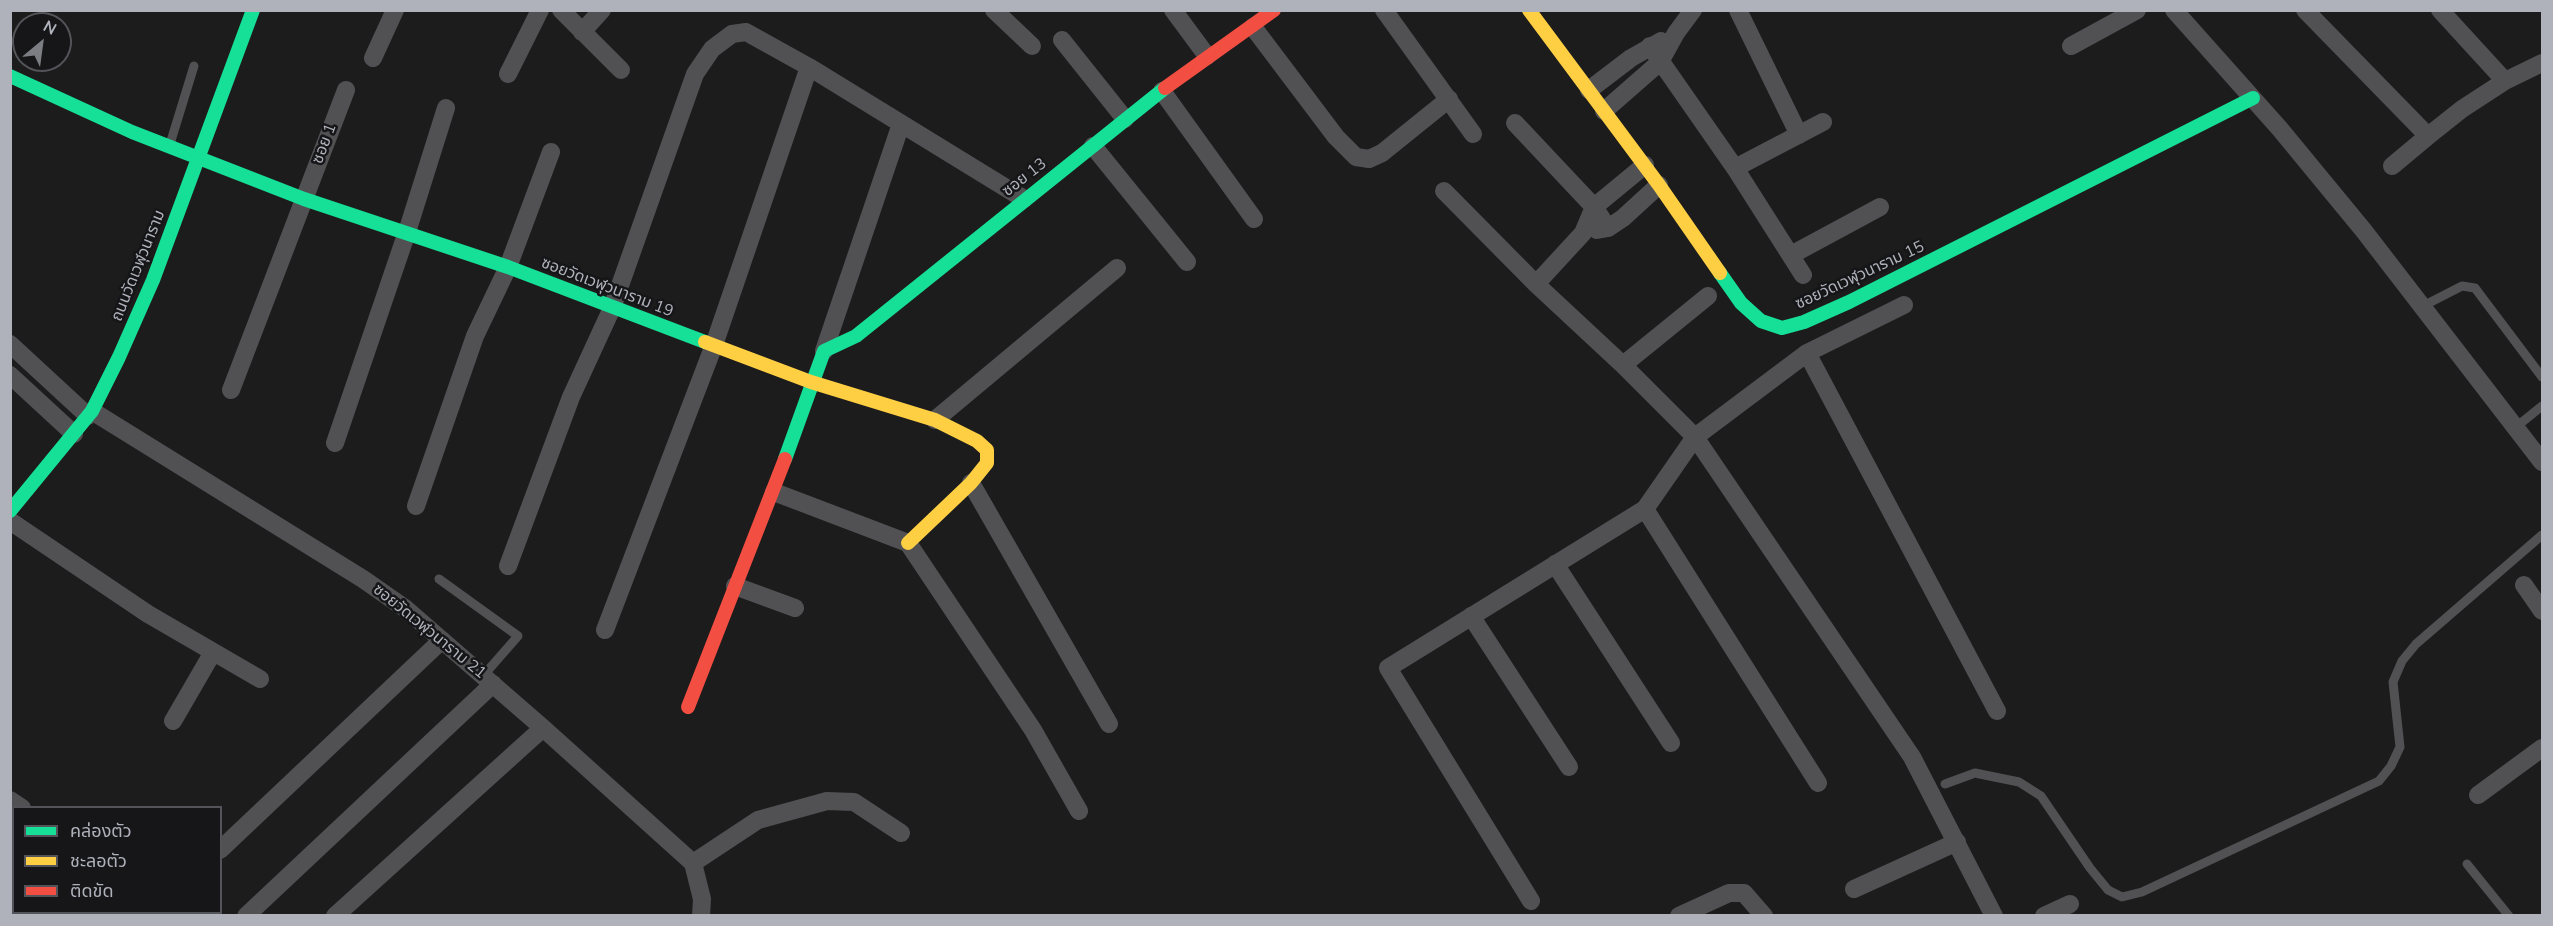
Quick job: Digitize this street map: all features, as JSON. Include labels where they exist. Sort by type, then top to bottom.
[{"type":"street","name":"ถนนวัดเวฬุวนาราม","points":[[10,511],[90,413],[153,280],[253,10]]},
{"type":"street","points":[[373,58],[395,10]]},
{"type":"street","points":[[508,74],[540,10]]},
{"type":"street","points":[[561,10],[621,70]]},
{"type":"street","points":[[582,32],[602,10]]},
{"type":"street","points":[[994,10],[1032,46]]},
{"type":"street","points":[[1173,10],[1207,56]]},
{"type":"street","name":"ซอย 13","points":[[824,351],[856,336],[1125,119],[1207,56],[1253,27],[1274,10]]},
{"type":"street","points":[[1384,10],[1473,134]]},
{"type":"street","name":"ซอยวัดเวฬุวนาราม 15","points":[[1529,10],[1645,165],[1741,303],[1761,321],[1782,328],[1804,322],[1849,302],[2253,98]]},
{"type":"street","points":[[1604,111],[1660,62],[1676,33],[1693,10]]},
{"type":"street","points":[[1738,10],[1799,135]]},
{"type":"street","points":[[2071,46],[2137,10]]},
{"type":"street","points":[[2174,10],[2253,98],[2423,306],[2542,462]]},
{"type":"street","points":[[2305,10],[2428,136]]},
{"type":"street","points":[[2440,10],[2505,81]]},
{"type":"street","points":[[1253,27],[1336,137],[1356,157],[1369,159],[1382,153],[1449,99]]},
{"type":"street","points":[[508,566],[571,397],[612,308],[695,74],[712,49],[732,34],[746,32],[809,67],[1024,199]]},
{"type":"street","points":[[1588,90],[1650,46],[1676,33]]},
{"type":"street","points":[[1062,40],[1125,119]]},
{"type":"street","points":[[1650,46],[1735,168],[1803,275]]},
{"type":"street","points":[[2392,166],[2462,109],[2505,81],[2542,63]]},
{"type":"street","points":[[605,630],[714,345],[809,67]]},
{"type":"street","name":"ซอยวัดเวฬุวนาราม 19","points":[[10,76],[170,148],[304,199],[508,267],[811,382],[935,420],[977,441],[987,450],[987,463],[971,483]]},
{"type":"street","name":"ซอย 1","points":[[231,390],[346,90]]},
{"type":"street","points":[[1162,91],[1254,219]]},
{"type":"street","points":[[335,443],[407,232],[446,108]]},
{"type":"street","points":[[1735,168],[1823,122]]},
{"type":"street","points":[[1515,123],[1594,207],[1608,228]]},
{"type":"street","points":[[688,707],[774,492],[901,124]]},
{"type":"street","points":[[1093,146],[1187,262]]},
{"type":"street","points":[[416,507],[475,336],[508,267],[551,152]]},
{"type":"street","points":[[1536,284],[1583,233],[1594,207],[1645,165]]},
{"type":"street","points":[[1583,233],[1608,228],[1623,218],[1659,185]]},
{"type":"street","points":[[1444,191],[1536,284],[1623,365],[1695,437],[1912,757],[1994,915]]},
{"type":"street","points":[[1791,255],[1881,207]]},
{"type":"street","points":[[935,420],[1117,268]]},
{"type":"street","points":[[1623,365],[1708,296]]},
{"type":"street","points":[[1531,901],[1388,668],[1645,509],[1695,437],[1807,353],[1904,305]]},
{"type":"street","name":"ซอยวัดเวฬุวนาราม 21","points":[[10,344],[90,413],[363,579],[406,609],[693,863]]},
{"type":"street","points":[[1807,353],[1997,711]]},
{"type":"street","points":[[10,375],[74,434]]},
{"type":"street","points":[[908,543],[971,483],[1109,724]]},
{"type":"street","points":[[774,492],[908,543],[1033,730],[1079,811]]},
{"type":"street","points":[[1645,509],[1818,783]]},
{"type":"street","points":[[10,521],[148,614],[260,679]]},
{"type":"street","points":[[1556,564],[1671,743]]},
{"type":"street","points":[[2523,585],[2542,611]]},
{"type":"street","points":[[735,586],[795,608]]},
{"type":"street","points":[[1471,616],[1569,767]]},
{"type":"street","points":[[222,848],[442,640]]},
{"type":"street","points":[[173,721],[213,652]]},
{"type":"street","points":[[246,915],[488,680]]},
{"type":"street","points":[[335,915],[543,728]]},
{"type":"street","points":[[2478,795],[2542,748]]},
{"type":"street","points":[[701,915],[702,899],[693,863],[758,820],[828,801],[854,802],[901,833]]},
{"type":"street","points":[[1854,889],[1957,842]]},
{"type":"street","points":[[1679,915],[1729,893],[1744,893],[1764,915]]},
{"type":"street","points":[[2044,915],[2070,904]]},
{"type":"lane","points":[[170,148],[194,66]]},
{"type":"lane","points":[[2423,306],[2463,286],[2475,288],[2542,376]]},
{"type":"lane","points":[[2516,427],[2542,406]]},
{"type":"lane","points":[[1945,784],[1975,773],[2019,782],[2041,796],[2090,868],[2108,890],[2122,897],[2142,892],[2379,781],[2391,766],[2400,747],[2392,682],[2402,661],[2416,644],[2542,535]]},
{"type":"lane","points":[[439,579],[518,636],[488,680]]},
{"type":"lane","points":[[2467,864],[2509,915]]},
{"type":"traffic: fast","points":[[10,511],[92,411],[119,357],[153,280],[253,10]]},
{"type":"traffic: fast","points":[[10,76],[132,132],[304,199],[508,267],[705,342]]},
{"type":"traffic: fast","points":[[785,459],[824,351],[856,336],[1165,88]]},
{"type":"traffic: fast","points":[[1720,273],[1741,303],[1761,321],[1782,328],[1804,322],[1849,302],[2253,98]]},
{"type":"traffic: slow","points":[[1529,10],[1659,185],[1720,273]]},
{"type":"traffic: slow","points":[[705,342],[811,382],[935,420],[977,441],[987,450],[987,463],[971,483],[908,543]]},
{"type":"traffic: jam","points":[[1165,88],[1274,10]]},
{"type":"traffic: jam","points":[[688,707],[785,459]]}]
